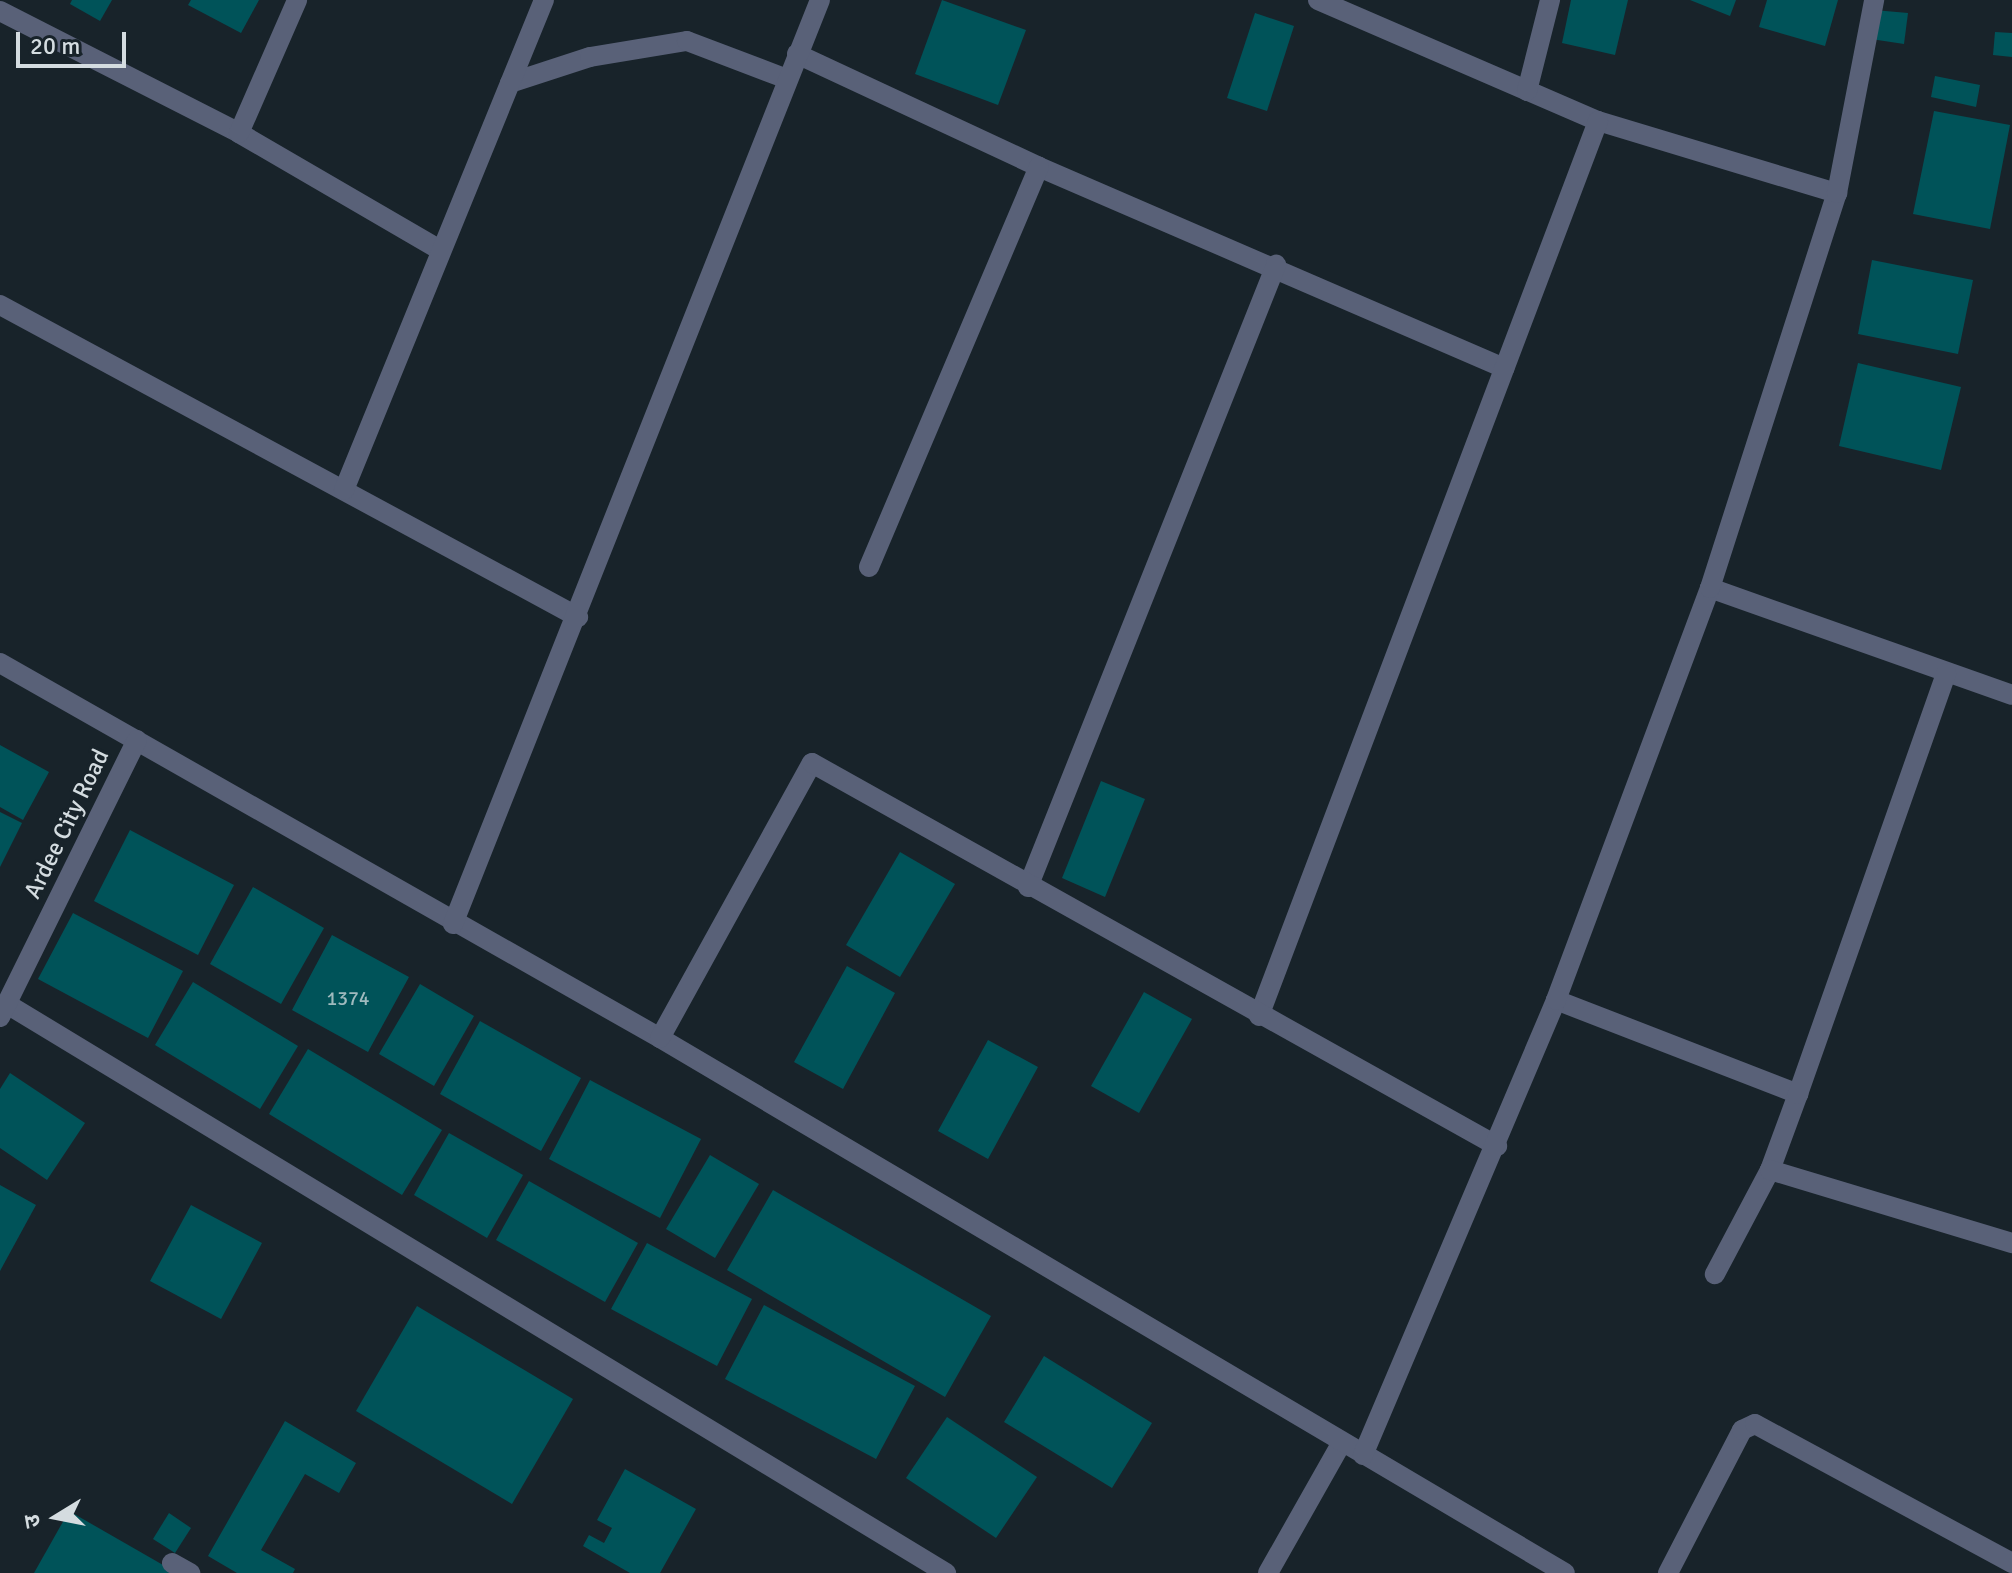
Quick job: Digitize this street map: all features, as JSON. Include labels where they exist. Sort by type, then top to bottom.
[{"type":"street","points":[[239,133],[297,0]]},
{"type":"street","points":[[344,490],[544,0]]},
{"type":"street","points":[[453,924],[578,617],[820,0]]},
{"type":"street","points":[[1318,0],[1598,121],[1837,193]]},
{"type":"street","points":[[1527,91],[1550,0]]},
{"type":"street","points":[[1363,1455],[1497,1146],[1556,1000],[1710,588],[1837,193],[1874,0]]},
{"type":"street","points":[[0,11],[239,133],[440,250]]},
{"type":"street","points":[[510,83],[590,57],[687,41],[787,79]]},
{"type":"street","points":[[797,54],[1039,167],[1276,265],[1504,368]]},
{"type":"street","points":[[1259,1016],[1598,121]]},
{"type":"street","points":[[869,567],[1039,167]]},
{"type":"street","points":[[1028,887],[1276,265]]},
{"type":"street","points":[[0,305],[578,617]]},
{"type":"street","points":[[1710,588],[2012,695]]},
{"type":"street","points":[[0,663],[453,924],[660,1038],[1341,1444],[1565,1573]]},
{"type":"street","points":[[1715,1274],[1770,1170],[1946,673]]},
{"type":"street","name":"Ardee City Road","points":[[3,1010],[137,740]]},
{"type":"street","points":[[660,1038],[812,763],[1028,887],[1497,1146]]},
{"type":"street","points":[[1556,1000],[1798,1094]]},
{"type":"street","points":[[3,1010],[946,1573]]},
{"type":"street","points":[[1770,1170],[2012,1243]]},
{"type":"street","points":[[1668,1573],[1742,1430],[1755,1424],[2012,1563]]},
{"type":"street","points":[[1268,1573],[1341,1444]]},
{"type":"building","points":[[72,0],[112,0],[100,21],[70,4]]},
{"type":"building","points":[[191,0],[259,0],[241,33],[188,5]]},
{"type":"building","points":[[942,0],[1026,30],[998,105],[915,74]]},
{"type":"building","points":[[1571,0],[1628,0],[1615,55],[1562,43]]},
{"type":"building","points":[[1690,0],[1736,0],[1730,16]]},
{"type":"building","points":[[1767,0],[1838,0],[1825,46],[1759,27]]},
{"type":"building","points":[[1874,10],[1908,13],[1904,44],[1871,39]]},
{"type":"building","points":[[1255,13],[1294,26],[1267,111],[1227,98]]},
{"type":"building","points":[[1995,32],[2012,33],[2012,57],[1993,55]]},
{"type":"building","points":[[1935,76],[1980,85],[1976,107],[1931,97]]},
{"type":"building","points":[[1934,111],[2010,125],[1990,229],[1913,214]]},
{"type":"building","points":[[1872,260],[1973,280],[1958,354],[1858,334]]},
{"type":"building","points":[[1858,363],[1961,387],[1941,470],[1839,446]]},
{"type":"building","points":[[0,745],[49,772],[23,820],[0,807]]},
{"type":"building","points":[[1101,781],[1145,799],[1105,897],[1062,878]]},
{"type":"building","points":[[0,812],[22,823],[0,867]]},
{"type":"building","points":[[130,830],[234,885],[198,955],[94,901]]},
{"type":"building","points":[[900,852],[955,884],[900,977],[846,945]]},
{"type":"building","points":[[253,887],[324,928],[281,1004],[210,964]]},
{"type":"building","points":[[73,913],[183,971],[148,1038],[38,979]]},
{"type":"building","points":[[332,935],[409,977],[368,1052],[292,1010]]},
{"type":"building","points":[[847,966],[895,993],[843,1089],[794,1062]]},
{"type":"building","points":[[193,982],[298,1046],[260,1109],[155,1045]]},
{"type":"building","points":[[420,984],[474,1016],[434,1086],[379,1054]]},
{"type":"building","points":[[1144,992],[1192,1019],[1139,1113],[1091,1086]]},
{"type":"building","points":[[480,1021],[581,1078],[541,1151],[440,1094]]},
{"type":"building","points":[[988,1040],[1038,1067],[988,1159],[938,1131]]},
{"type":"building","points":[[308,1049],[442,1130],[402,1195],[269,1114]]},
{"type":"building","points":[[10,1073],[85,1123],[47,1180],[0,1148],[0,1089]]},
{"type":"building","points":[[590,1080],[701,1139],[660,1218],[549,1159]]},
{"type":"building","points":[[449,1133],[523,1175],[487,1238],[414,1195]]},
{"type":"building","points":[[710,1155],[759,1184],[715,1258],[666,1229]]},
{"type":"building","points":[[529,1181],[638,1243],[605,1302],[496,1240]]},
{"type":"building","points":[[0,1185],[36,1205],[0,1271]]},
{"type":"building","points":[[773,1190],[991,1316],[945,1397],[727,1270]]},
{"type":"building","points":[[191,1205],[262,1243],[221,1319],[150,1281]]},
{"type":"building","points":[[647,1243],[752,1299],[717,1366],[611,1309]]},
{"type":"building","points":[[764,1305],[915,1386],[876,1459],[725,1379]]},
{"type":"building","points":[[417,1306],[573,1399],[512,1504],[356,1411]]},
{"type":"building","points":[[1044,1356],[1152,1423],[1112,1488],[1004,1422]]},
{"type":"building","points":[[947,1417],[1037,1477],[996,1538],[906,1478]]},
{"type":"building","points":[[285,1421],[356,1463],[339,1493],[305,1474],[261,1550],[295,1569],[293,1573],[237,1573],[208,1556]]},
{"type":"building","points":[[625,1469],[696,1509],[660,1573],[630,1573],[583,1546],[589,1535],[604,1543],[612,1528],[597,1520]]},
{"type":"building","points":[[69,1511],[177,1573],[34,1573]]},
{"type":"building","points":[[169,1513],[191,1528],[175,1553],[153,1539]]}]
